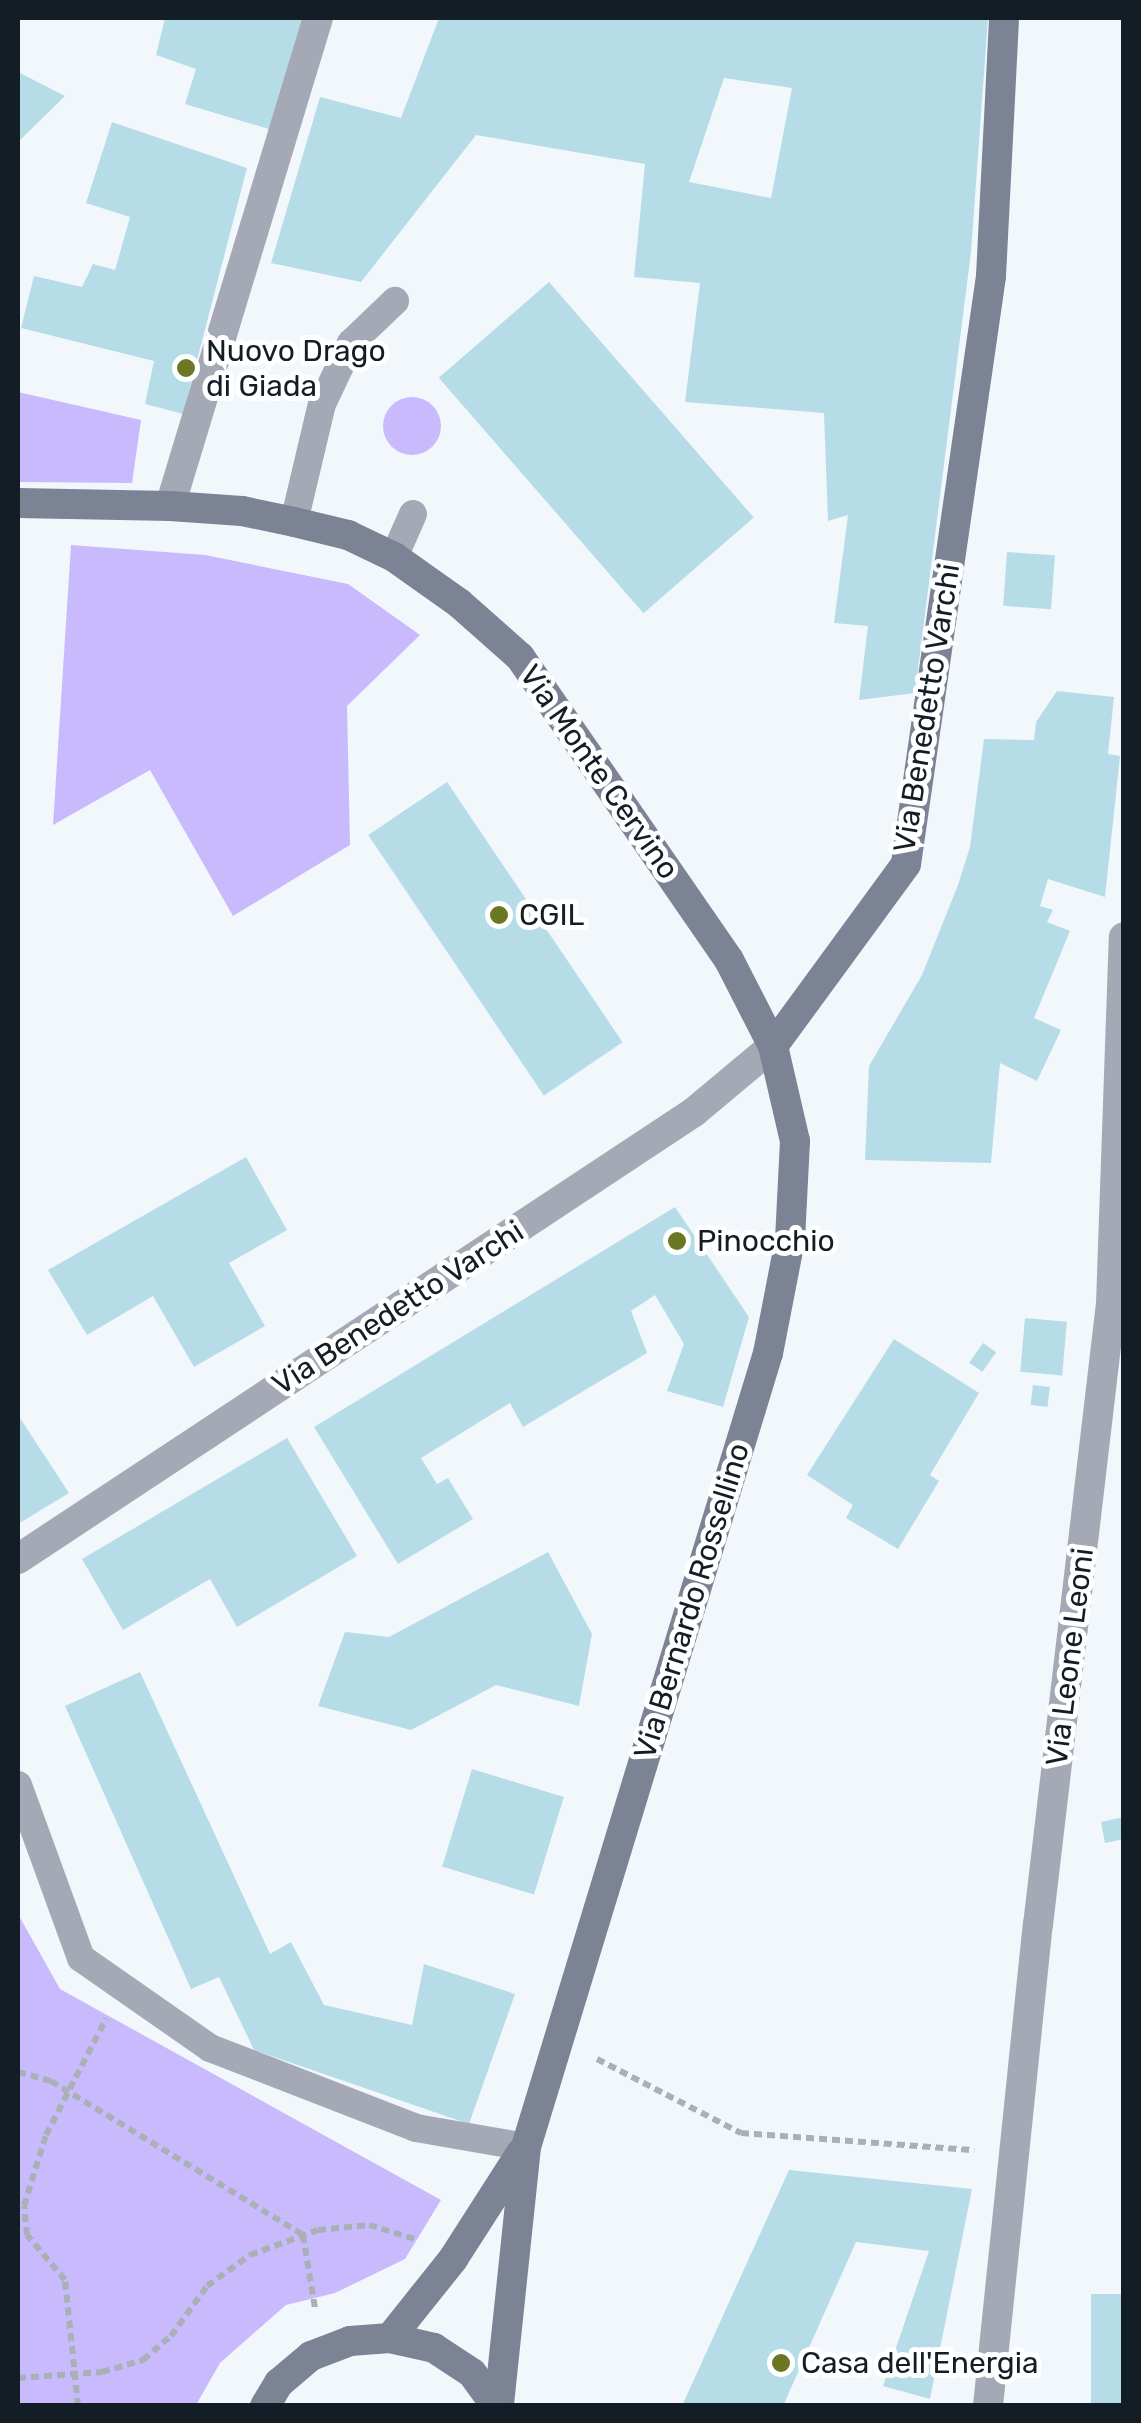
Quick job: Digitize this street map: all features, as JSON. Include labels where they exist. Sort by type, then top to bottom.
[{"type":"main road","name":"Via Benedetto Varchi","points":[[773,1046],[906,864],[991,276],[1004,18]]},
{"type":"main road","name":"Via Monte Cervino","points":[[18,503],[242,511],[348,534],[394,557],[459,603],[520,657],[729,960],[773,1046]]},
{"type":"main road","name":"Via Bernardo Rossellino","points":[[526,2147],[768,1353],[790,1240],[795,1141],[773,1046]]},
{"type":"main road","points":[[390,2338],[454,2259],[526,2147]]},
{"type":"main road","points":[[498,2406],[526,2147]]},
{"type":"main road","points":[[265,2406],[279,2383],[311,2356],[350,2341],[390,2338],[434,2348],[472,2373],[498,2406]]},
{"type":"street","points":[[170,506],[318,18]]},
{"type":"street","name":"Via Leone Leoni","points":[[988,2406],[1111,1304],[1124,937]]},
{"type":"street","name":"Via Benedetto Varchi","points":[[18,1559],[694,1112],[773,1046]]},
{"type":"street","points":[[993,2375],[1003,2406]]},
{"type":"lane","points":[[294,522],[329,388],[351,343],[395,301]]},
{"type":"lane","points":[[394,557],[413,514]]},
{"type":"lane","points":[[18,1786],[81,1958],[210,2048],[416,2128],[526,2147]]},
{"type":"path","points":[[78,2406],[65,2280],[27,2236],[24,2206],[46,2134],[122,1987]]},
{"type":"path","points":[[567,2011],[607,2026],[596,2061],[741,2133],[1015,2153]]},
{"type":"path","points":[[18,2072],[50,2080],[302,2236],[316,2308]]},
{"type":"path","points":[[18,2378],[76,2374],[143,2360],[171,2336],[207,2286],[250,2255],[302,2236],[370,2225],[404,2233],[433,2248]]},
{"type":"shaded area","points":[[18,392],[141,420],[132,483],[18,482]]},
{"type":"shaded area","points":[[412,397],[432,406],[441,426],[432,446],[412,455],[392,446],[383,426],[392,406]]},
{"type":"shaded area","points":[[71,545],[205,555],[348,584],[420,635],[347,706],[350,845],[233,916],[150,770],[53,825]]},
{"type":"shaded area","points":[[18,1914],[60,1989],[441,2200],[405,2259],[335,2293],[286,2305],[220,2363],[196,2405],[18,2405]]},
{"type":"building","points":[[165,18],[306,18],[272,130],[185,104],[196,69],[156,55]]},
{"type":"building","points":[[439,18],[988,18],[971,252],[915,693],[859,700],[868,626],[834,623],[848,515],[828,521],[824,413],[685,402],[700,283],[634,277],[645,164],[476,135],[361,282],[271,263],[320,97],[401,118]],"holes":[[[724,78],[792,88],[771,198],[689,182]]]},
{"type":"building","points":[[18,72],[65,96],[18,142]]},
{"type":"building","points":[[112,122],[247,168],[183,414],[145,404],[154,361],[21,328],[34,276],[82,287],[93,264],[115,270],[130,217],[86,203]]},
{"type":"building","points":[[549,282],[754,517],[644,613],[439,378]]},
{"type":"building","points":[[1007,552],[1055,555],[1051,609],[1003,606]]},
{"type":"building","points":[[1057,691],[1114,697],[1108,754],[1120,756],[1105,897],[1048,879],[1040,906],[1053,910],[1047,922],[1070,931],[1034,1018],[1061,1030],[1037,1081],[1000,1063],[991,1163],[865,1160],[869,1066],[922,975],[958,885],[970,847],[984,739],[1034,740],[1036,722]]},
{"type":"building","points":[[447,782],[623,1042],[544,1095],[368,835]]},
{"type":"building","points":[[246,1157],[287,1230],[229,1263],[265,1326],[194,1367],[153,1296],[87,1335],[48,1270]]},
{"type":"building","points":[[675,1207],[749,1317],[723,1407],[667,1391],[684,1344],[655,1295],[631,1311],[647,1353],[523,1427],[510,1403],[421,1458],[437,1484],[448,1478],[473,1519],[398,1564],[314,1427]]},
{"type":"building","points":[[1025,1318],[1067,1322],[1062,1375],[1020,1372]]},
{"type":"building","points":[[894,1339],[979,1393],[930,1475],[939,1481],[898,1549],[846,1518],[853,1505],[807,1475]]},
{"type":"building","points":[[983,1343],[996,1352],[982,1372],[969,1363]]},
{"type":"building","points":[[1033,1385],[1050,1387],[1047,1407],[1031,1405]]},
{"type":"building","points":[[18,1415],[69,1493],[18,1524]]},
{"type":"building","points":[[287,1438],[357,1556],[237,1627],[210,1579],[123,1630],[82,1559]]},
{"type":"building","points":[[548,1552],[592,1634],[579,1706],[496,1685],[411,1730],[318,1706],[345,1632],[389,1637]]},
{"type":"building","points":[[140,1672],[270,1954],[291,1942],[324,2005],[412,2025],[424,1964],[515,1994],[469,2124],[254,2050],[219,1977],[191,1989],[65,1706]]},
{"type":"building","points":[[472,1769],[564,1797],[534,1895],[442,1867]]},
{"type":"building","points":[[1124,1817],[1124,1839],[1105,1843],[1101,1822]]},
{"type":"building","points":[[789,2170],[972,2189],[930,2399],[883,2386],[929,2251],[856,2242],[783,2406],[682,2406]]},
{"type":"building","points":[[1091,2294],[1124,2294],[1124,2406],[1091,2406]]},
{"type":"place","name":"Nuovo Drago di Giada","points":[[186,368]]},
{"type":"place","name":"CGIL","points":[[499,915]]},
{"type":"place","name":"Pinocchio","points":[[677,1241]]},
{"type":"place","name":"Casa dell'Energia","points":[[781,2363]]}]
